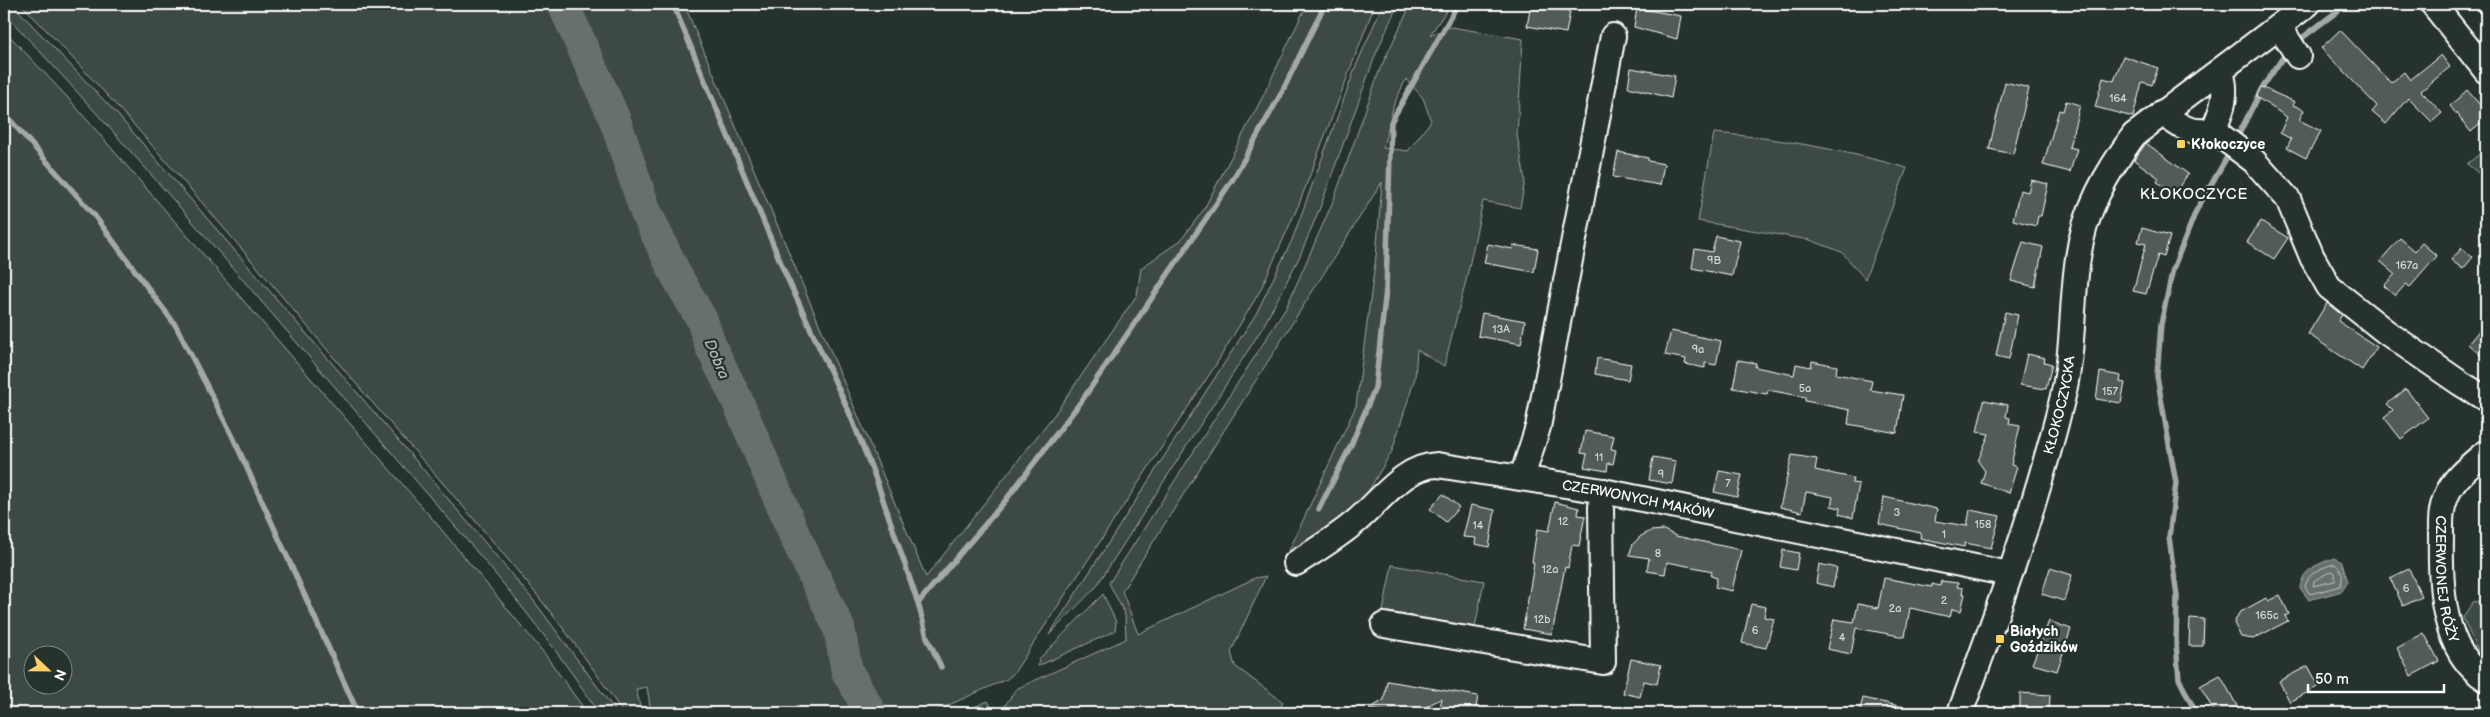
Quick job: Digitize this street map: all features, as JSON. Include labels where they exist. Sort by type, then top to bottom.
[{"type":"street","name":"KŁOKOCZYCKA","points":[[1960,713],[2009,574],[2062,400],[2071,358],[2078,256],[2095,198],[2118,156],[2134,135],[2308,4]]},
{"type":"street","points":[[2433,4],[2479,46],[2486,72]]},
{"type":"street","points":[[2279,26],[2298,56]]},
{"type":"street","points":[[1522,477],[1538,427],[1613,36]]},
{"type":"street","points":[[2221,71],[2226,85],[2220,116],[2226,141]]},
{"type":"street","points":[[2163,112],[2174,123],[2187,129],[2226,141],[2259,167],[2288,199],[2312,257],[2329,287],[2378,326],[2460,383],[2486,398]]},
{"type":"street","name":"CZERWONEJ RÓŻY","points":[[2486,452],[2455,480],[2446,497],[2442,514],[2440,555],[2447,618],[2459,648],[2474,671],[2486,679]]},
{"type":"street","name":"CZERWONYCH MAKÓW","points":[[1296,562],[1353,524],[1413,470],[1426,465],[1437,465],[1603,491],[2009,574]]},
{"type":"street","points":[[1384,625],[1604,662],[1601,507],[1603,491]]},
{"type":"shaded area","points":[[4,4],[12,4],[118,115],[417,462],[534,601],[617,713],[599,713],[544,635],[484,560],[184,212],[4,13]]},
{"type":"shaded area","points":[[21,4],[560,4],[614,121],[651,232],[699,318],[813,583],[831,614],[834,655],[845,682],[863,713],[651,713],[647,687],[636,689],[642,713],[623,713],[564,629],[466,509],[110,98]]},
{"type":"shaded area","points":[[569,4],[684,4],[926,577],[1054,415],[1137,295],[1141,268],[1181,240],[1204,209],[1263,96],[1307,4],[1375,4],[1299,204],[1260,291],[1215,366],[1014,673],[1007,679],[931,713],[876,713],[850,658],[839,616],[779,489],[721,349],[681,273],[652,211],[621,126]]},
{"type":"shaded area","points":[[1383,4],[1398,4],[1375,56],[1321,205],[1300,256],[1263,327],[1096,587],[1049,635],[1256,314],[1292,240],[1356,66]]},
{"type":"shaded area","points":[[1411,4],[1451,4],[1430,35],[1451,27],[1523,39],[1517,135],[1525,180],[1520,208],[1483,201],[1466,281],[1444,366],[1417,350],[1415,378],[1392,451],[1360,505],[1315,545],[1286,557],[1356,406],[1376,256],[1382,182],[1122,591],[1138,634],[1255,578],[1266,576],[1231,652],[1235,666],[1283,702],[1278,713],[1000,713],[1016,689],[1126,639],[1125,614],[1109,583],[1286,308],[1334,199],[1380,69]],"holes":[[[1406,79],[1423,98],[1431,121],[1408,151],[1383,148],[1394,104]]]},
{"type":"shaded area","points":[[4,30],[68,98],[436,523],[544,653],[587,713],[4,713]]},
{"type":"shaded area","points":[[1714,133],[1763,138],[1811,146],[1907,168],[1865,279],[1842,252],[1810,240],[1698,221]]},
{"type":"shaded area","points":[[2486,149],[2486,179],[2467,164]]},
{"type":"shaded area","points":[[1392,565],[1484,581],[1475,627],[1383,611]]},
{"type":"shaded area","points":[[1103,594],[1116,622],[1115,631],[1038,666],[1039,659]]},
{"type":"shaded area","points":[[2486,601],[2486,661],[2480,658],[2463,617],[2473,602]]},
{"type":"shaded area","points":[[988,701],[991,707],[987,713],[960,713]]},
{"type":"water","points":[[2334,558],[2342,562],[2348,582],[2342,591],[2309,600],[2300,588],[2304,576],[2312,568]]},
{"type":"building","points":[[1531,5],[1570,12],[1566,33],[1527,26]]},
{"type":"building","points":[[1637,8],[1681,16],[1677,39],[1634,27]]},
{"type":"building","points":[[2340,30],[2391,83],[2404,72],[2410,80],[2441,55],[2450,67],[2421,91],[2442,113],[2432,122],[2408,98],[2386,124],[2372,112],[2377,106],[2321,48]]},
{"type":"building","points":[[2123,56],[2158,68],[2152,85],[2142,82],[2133,117],[2095,107],[2103,78],[2114,81]]},
{"type":"building","points":[[1631,68],[1675,76],[1671,98],[1628,87]]},
{"type":"building","points":[[2005,82],[2029,88],[2013,154],[1989,149]]},
{"type":"building","points":[[2261,87],[2295,102],[2293,105],[2304,110],[2299,120],[2321,131],[2306,158],[2287,148],[2291,139],[2280,133],[2287,117],[2256,97]]},
{"type":"building","points":[[2467,90],[2486,112],[2486,119],[2471,132],[2450,106]]},
{"type":"building","points":[[2066,101],[2080,105],[2069,147],[2077,149],[2070,172],[2043,165],[2059,110],[2063,111]]},
{"type":"building","points":[[2146,143],[2188,174],[2174,194],[2157,182],[2159,178],[2134,160]]},
{"type":"building","points":[[1618,152],[1648,158],[1648,161],[1664,164],[1660,185],[1613,177]]},
{"type":"building","points":[[2031,180],[2048,184],[2041,216],[2038,216],[2036,226],[2013,220],[2020,190],[2028,192]]},
{"type":"building","points":[[2261,221],[2288,238],[2274,259],[2247,242]]},
{"type":"building","points":[[2142,228],[2170,236],[2164,257],[2158,255],[2146,294],[2133,291],[2146,244],[2138,242]]},
{"type":"building","points":[[1716,236],[1740,241],[1732,276],[1692,268],[1695,249],[1712,252]]},
{"type":"building","points":[[2400,238],[2415,251],[2422,243],[2437,256],[2410,287],[2406,284],[2395,296],[2384,286],[2395,274],[2380,261]]},
{"type":"building","points":[[2023,242],[2043,247],[2035,287],[2011,281]]},
{"type":"building","points":[[1488,244],[1512,249],[1513,245],[1538,249],[1534,272],[1484,263]]},
{"type":"building","points":[[2462,248],[2473,257],[2463,269],[2451,260]]},
{"type":"building","points":[[2327,303],[2342,315],[2338,321],[2377,347],[2362,370],[2308,334]]},
{"type":"building","points":[[2005,312],[2018,315],[2009,359],[1996,356]]},
{"type":"building","points":[[1482,313],[1525,321],[1521,344],[1478,336]]},
{"type":"building","points":[[2486,322],[2486,360],[2468,344]]},
{"type":"building","points":[[1671,331],[1721,341],[1716,365],[1705,363],[1705,368],[1685,364],[1686,359],[1665,355]]},
{"type":"building","points":[[2027,354],[2045,358],[2044,362],[2052,364],[2046,389],[2020,385]]},
{"type":"building","points":[[1597,358],[1631,364],[1628,380],[1595,374]]},
{"type":"building","points":[[1738,360],[1756,363],[1755,367],[1794,375],[1796,364],[1811,367],[1812,361],[1837,366],[1836,374],[1872,381],[1870,390],[1903,395],[1897,433],[1848,424],[1850,410],[1805,401],[1805,397],[1768,390],[1767,394],[1733,388]]},
{"type":"building","points":[[2100,372],[2121,376],[2120,382],[2125,383],[2121,403],[2096,399]]},
{"type":"building","points":[[2406,389],[2428,418],[2401,439],[2384,417],[2393,410],[2387,404]]},
{"type":"building","points":[[1984,400],[2008,405],[2006,417],[2010,418],[2009,424],[2020,426],[2011,465],[2017,467],[2009,493],[1981,483],[1985,471],[1978,461],[1989,434],[1977,432]]},
{"type":"building","points":[[1585,431],[1614,436],[1611,449],[1616,450],[1613,464],[1608,463],[1607,471],[1584,467],[1587,454],[1581,453]]},
{"type":"building","points":[[1792,455],[1817,459],[1815,470],[1853,478],[1852,483],[1859,484],[1853,518],[1839,514],[1840,508],[1831,506],[1833,497],[1806,492],[1802,512],[1780,507]]},
{"type":"building","points":[[1653,457],[1676,461],[1672,484],[1649,480]]},
{"type":"building","points":[[1719,471],[1742,475],[1737,497],[1714,492]]},
{"type":"building","points":[[1443,494],[1459,507],[1446,522],[1430,509]]},
{"type":"building","points":[[1884,497],[1937,509],[1935,521],[1967,526],[1970,510],[2000,516],[1991,548],[1965,543],[1964,547],[1920,538],[1921,533],[1879,524]]},
{"type":"building","points":[[1555,502],[1579,508],[1578,515],[1585,516],[1579,546],[1572,545],[1568,568],[1565,567],[1552,634],[1523,629],[1533,570],[1534,562],[1532,562],[1537,529],[1549,531]]},
{"type":"building","points":[[1471,505],[1495,510],[1489,547],[1475,544],[1476,538],[1463,537]]},
{"type":"building","points":[[1664,530],[1676,536],[1741,550],[1732,591],[1715,587],[1717,578],[1711,576],[1712,572],[1708,570],[1667,562],[1665,574],[1647,571],[1649,558],[1629,555],[1633,544],[1641,536],[1651,531]]},
{"type":"building","points":[[1783,550],[1799,553],[1796,570],[1780,567]]},
{"type":"building","points":[[1819,564],[1837,568],[1833,587],[1816,583]]},
{"type":"building","points":[[2050,568],[2072,575],[2064,601],[2042,594]]},
{"type":"building","points":[[2409,569],[2422,597],[2403,606],[2390,578]]},
{"type":"building","points":[[1884,578],[1932,587],[1932,584],[1940,586],[1941,581],[1958,583],[1957,587],[1963,588],[1962,593],[1965,594],[1961,611],[1952,609],[1950,617],[1910,608],[1905,637],[1856,628],[1851,654],[1827,649],[1834,619],[1854,622],[1858,604],[1878,608]]},
{"type":"building","points":[[2280,595],[2289,614],[2285,616],[2288,621],[2253,639],[2241,637],[2234,623],[2239,613],[2266,598],[2268,601]]},
{"type":"building","points":[[1751,604],[1766,607],[1764,617],[1774,619],[1766,648],[1742,643]]},
{"type":"building","points":[[2190,618],[2204,619],[2203,646],[2189,646]]},
{"type":"building","points":[[2049,621],[2071,629],[2057,671],[2032,664]]},
{"type":"building","points":[[2424,633],[2439,661],[2411,676],[2397,648]]},
{"type":"building","points":[[1631,659],[1661,665],[1657,684],[1644,681],[1640,697],[1623,693]]},
{"type":"building","points":[[2308,666],[2319,686],[2290,702],[2279,681]]},
{"type":"building","points":[[2220,675],[2241,713],[2215,713],[2200,686]]},
{"type":"building","points":[[1387,681],[1478,696],[1475,713],[1439,713],[1442,698],[1415,713],[1395,713],[1369,709],[1384,700]]},
{"type":"building","points":[[2020,693],[2050,695],[2049,713],[2020,713]]},
{"type":"building","points":[[1863,698],[1904,707],[1903,713],[1859,713]]},
{"type":"waterway","name":"Dobra","points":[[563,4],[615,120],[645,210],[676,275],[702,320],[711,347],[737,400],[795,536],[839,628],[847,671],[871,713]]},
{"type":"waterway","points":[[673,4],[785,273],[849,412],[877,482],[918,603],[1005,501],[1083,399],[1233,179],[1282,92],[1325,4]]},
{"type":"waterway","points":[[1319,509],[1351,445],[1375,388],[1386,289],[1391,122],[1458,4]]},
{"type":"waterway","points":[[2298,41],[2347,4]]},
{"type":"waterway","points":[[2235,142],[2262,88],[2286,53]]},
{"type":"waterway","points":[[4,113],[94,215],[176,326],[232,435],[358,713]]},
{"type":"waterway","points":[[2196,713],[2179,679],[2176,644],[2177,596],[2169,537],[2176,483],[2157,376],[2161,324],[2173,269],[2196,211],[2231,150]]},
{"type":"waterway","points":[[918,603],[927,637],[941,667]]},
{"type":"place","name":"Kłokoczyce","points":[[2181,144]]},
{"type":"place","name":"Białych Goździków","points":[[2000,639]]},
{"type":"district","name":"KŁOKOCZYCE","points":[[2194,194]]}]
